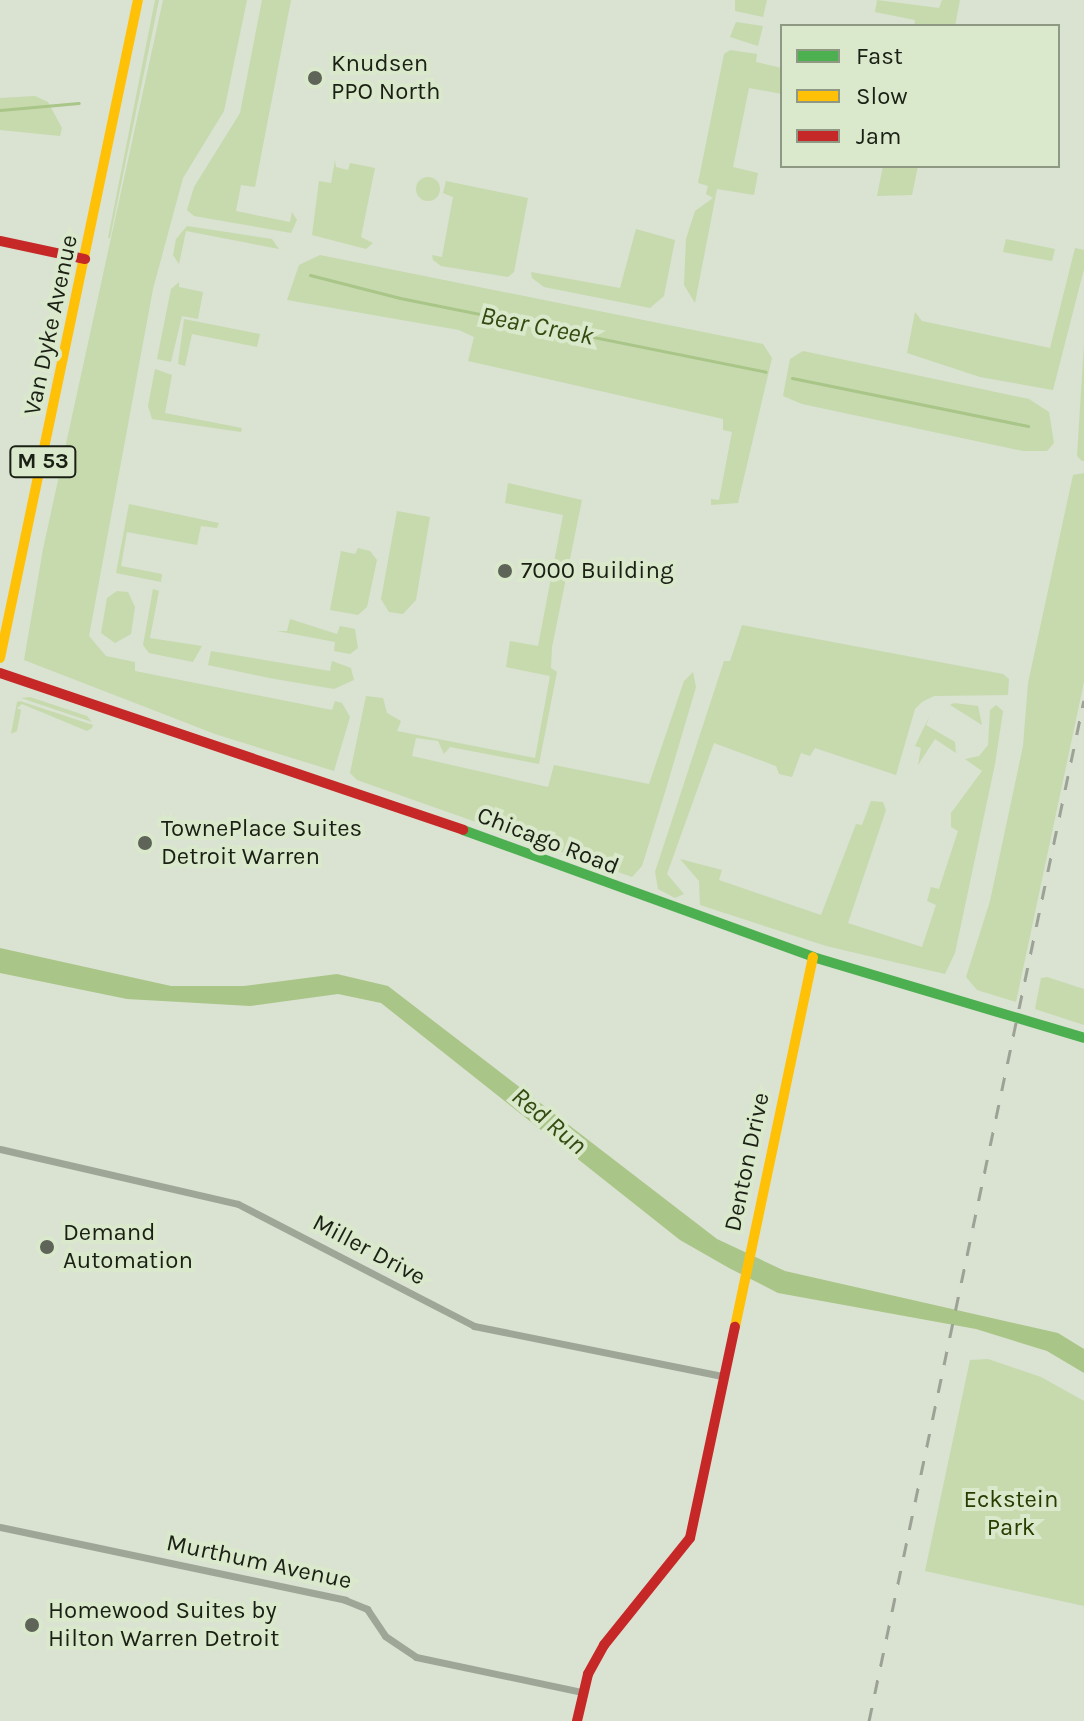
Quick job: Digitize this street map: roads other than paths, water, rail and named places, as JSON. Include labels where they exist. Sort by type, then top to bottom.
[{"type":"main road","name":"Van Dyke Avenue","points":[[0,658],[138,0]]},
{"type":"main road","points":[[0,241],[85,259]]},
{"type":"main road","name":"Chicago Road","points":[[0,673],[465,831],[813,957],[1084,1038]]},
{"type":"main road","name":"Denton Drive","points":[[577,1721],[582,1692],[604,1645],[690,1538],[739,1287],[813,957]]},
{"type":"street","name":"Miller Drive","points":[[0,1149],[238,1204],[474,1326],[722,1376]]},
{"type":"street","name":"Murthum Avenue","points":[[0,1527],[359,1604],[375,1615],[385,1636],[416,1657],[582,1692]]},
{"type":"water","name":"Red Run","points":[[0,948],[171,986],[244,986],[337,974],[388,986],[717,1239],[785,1271],[1058,1333],[1084,1349],[1084,1373],[1047,1351],[976,1329],[778,1293],[729,1268],[680,1240],[381,1003],[338,994],[250,1006],[127,999],[0,973]]},
{"type":"waterway","name":"Bear Creek","points":[[0,110],[79,103]]},
{"type":"waterway","name":"Bear Creek","points":[[310,275],[400,298],[766,372]]},
{"type":"waterway","name":"Bear Creek","points":[[792,378],[1028,426]]},
{"type":"railway","points":[[869,1721],[1084,700]]},
{"type":"place","name":"Knudsen PPO North","points":[[315,78]]},
{"type":"place","name":"7000 Building","points":[[505,571]]},
{"type":"place","name":"TownePlace Suites Detroit Warren","points":[[145,843]]},
{"type":"place","name":"Demand Automation","points":[[47,1247]]},
{"type":"place","name":"Homewood Suites by Hilton Warren Detroit","points":[[32,1625]]},
{"type":"park label","name":"Eckstein Park","points":[[1011,1514]]}]
